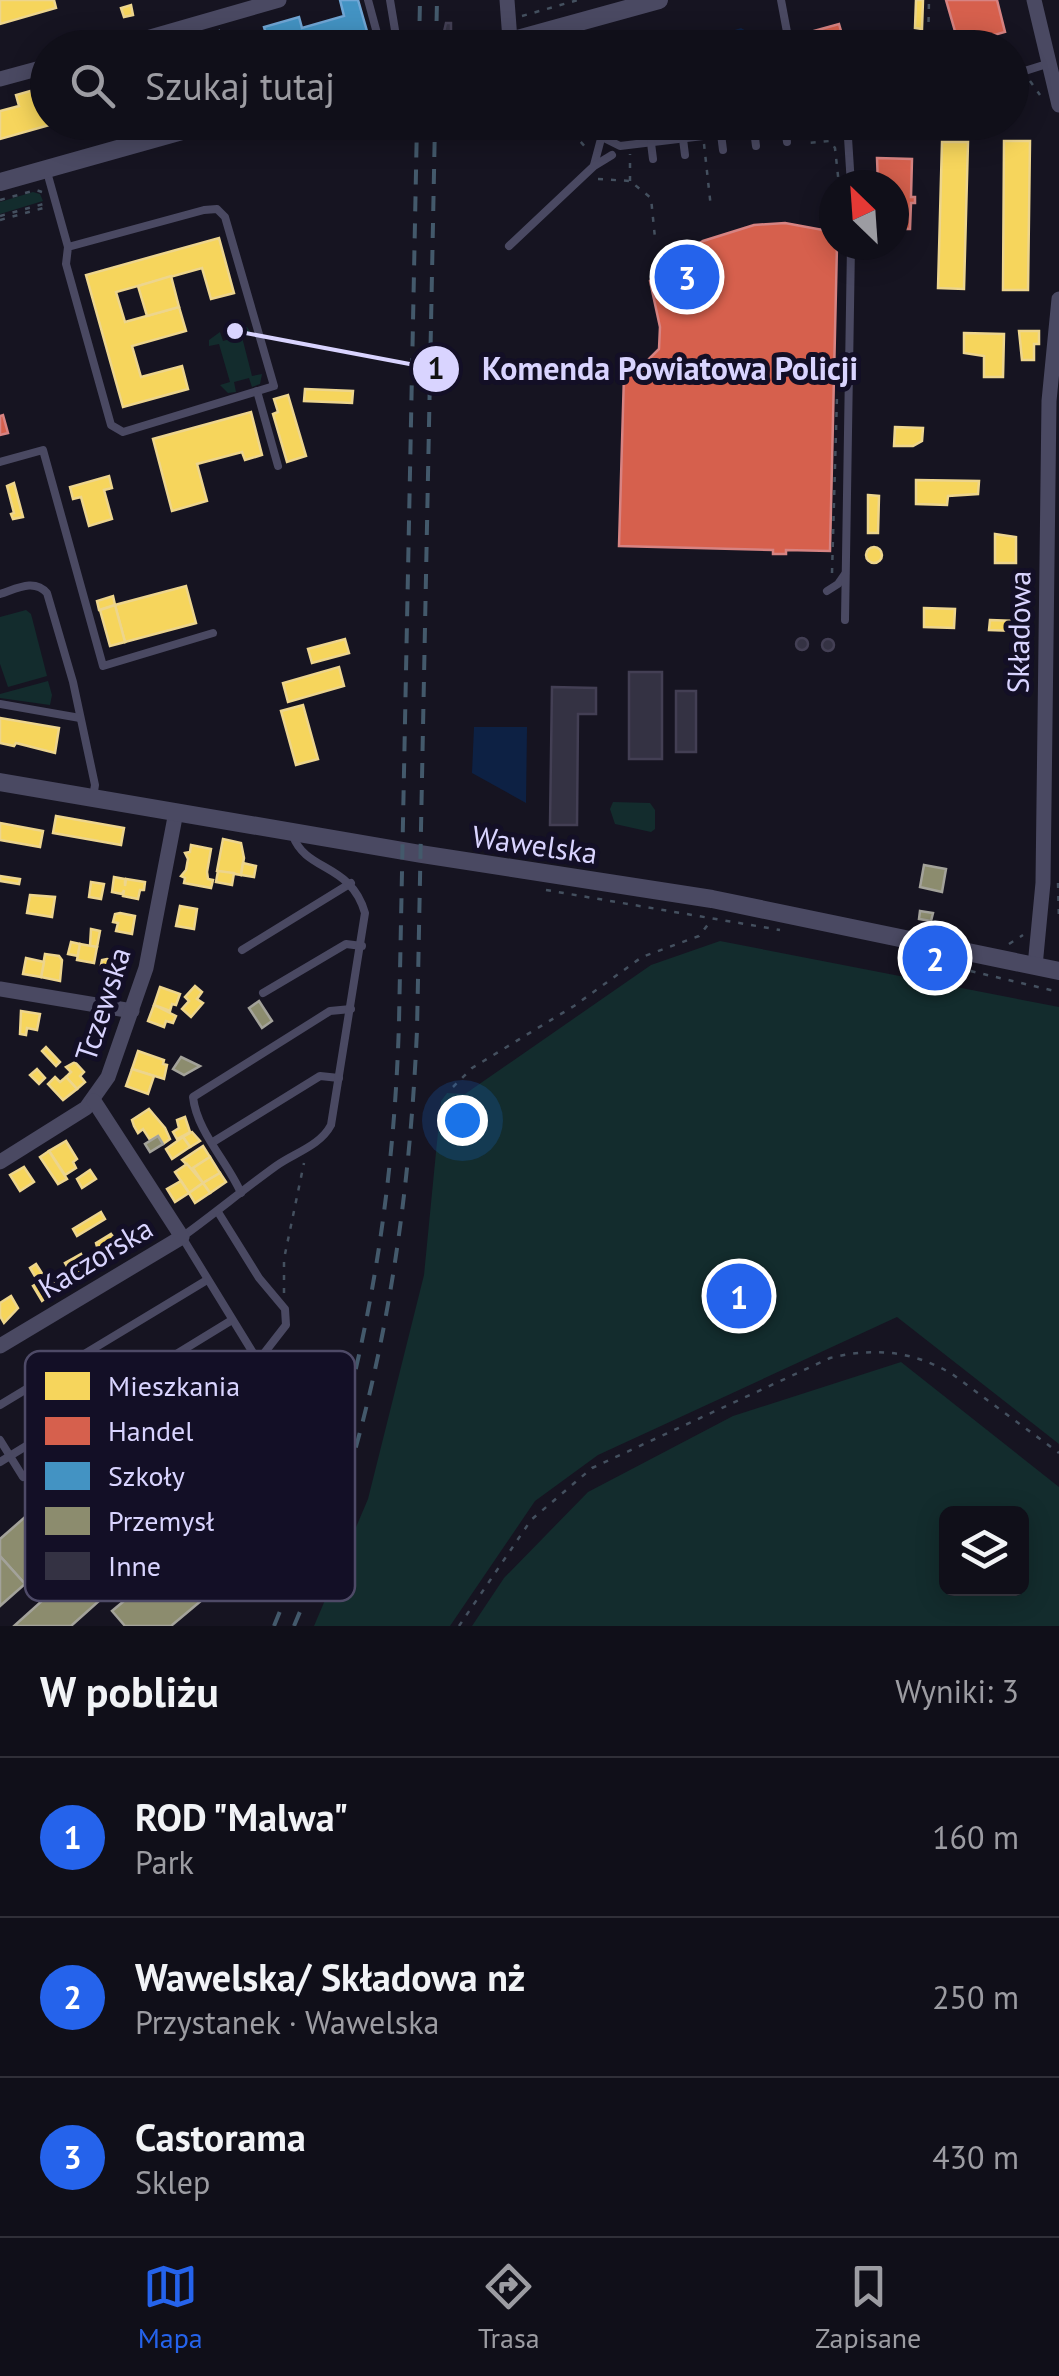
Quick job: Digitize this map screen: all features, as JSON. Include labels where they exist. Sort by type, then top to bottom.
[{"type":"street","points":[[175,30],[279,0]]},
{"type":"street","points":[[507,0],[509,30]]},
{"type":"street","points":[[577,30],[659,0]]},
{"type":"street","points":[[1034,0],[1054,62],[1052,96],[1059,105]]},
{"type":"street","points":[[0,79],[30,71]]},
{"type":"street","points":[[0,182],[150,140]]},
{"type":"street","name":"Składowa","points":[[1035,966],[1042,914],[1052,707],[1049,400],[1059,298]]},
{"type":"street","name":"Wawelska","points":[[0,782],[712,899],[1059,971]]},
{"type":"street","name":"Tczewska","points":[[0,1162],[94,1100],[108,1077],[154,934],[176,812]]},
{"type":"street","points":[[0,989],[132,1011]]},
{"type":"street","name":"Kaczorska","points":[[0,1346],[182,1236],[94,1100]]},
{"type":"lane","points":[[368,0],[377,30]]},
{"type":"lane","points":[[390,0],[395,30]]},
{"type":"lane","points":[[781,0],[787,30]]},
{"type":"lane","points":[[1029,69],[1054,62]]},
{"type":"lane","points":[[591,168],[600,140]]},
{"type":"lane","points":[[607,140],[625,145],[672,140]]},
{"type":"lane","points":[[683,140],[685,155]]},
{"type":"lane","points":[[722,140],[723,150]]},
{"type":"lane","points":[[755,140],[756,146]]},
{"type":"lane","points":[[849,140],[850,170]]},
{"type":"lane","points":[[651,142],[653,159]]},
{"type":"lane","points":[[509,246],[591,168],[625,145]]},
{"type":"lane","points":[[610,169],[612,155]]},
{"type":"lane","points":[[46,169],[68,247],[66,264],[111,425],[123,432],[274,386],[225,217],[217,210],[204,210],[68,247]]},
{"type":"lane","points":[[845,620],[851,260]]},
{"type":"lane","points":[[257,392],[278,466]]},
{"type":"lane","points":[[0,462],[43,450],[103,666],[213,633]]},
{"type":"lane","points":[[827,591],[846,573]]},
{"type":"lane","points":[[0,594],[31,584],[47,593],[73,682],[95,785],[92,797]]},
{"type":"lane","points":[[0,704],[80,718]]},
{"type":"lane","points":[[252,1351],[182,1236],[280,1163],[318,1141],[331,1124],[365,913],[350,883],[305,854],[291,832]]},
{"type":"lane","points":[[242,950],[350,883]]},
{"type":"lane","points":[[263,993],[346,944],[362,946]]},
{"type":"lane","points":[[241,1193],[231,1169],[195,1115],[193,1097],[330,1010],[351,1009]]},
{"type":"lane","points":[[213,1142],[320,1076],[339,1078]]},
{"type":"lane","points":[[218,1212],[259,1278],[285,1309],[286,1325],[266,1351]]},
{"type":"lane","points":[[90,1351],[208,1280]]},
{"type":"lane","points":[[181,1351],[232,1320]]},
{"type":"lane","points":[[0,1405],[25,1390]]},
{"type":"lane","points":[[0,1440],[23,1477]]},
{"type":"lane","points":[[0,1462],[25,1447]]},
{"type":"path","points":[[516,18],[578,0]]},
{"type":"path","points":[[928,30],[929,0]]},
{"type":"path","points":[[1029,78],[1032,85],[1052,96]]},
{"type":"path","points":[[580,140],[590,152],[581,162],[591,168],[597,179],[630,181],[650,198],[655,238]]},
{"type":"path","points":[[703,140],[711,208]]},
{"type":"path","points":[[804,140],[830,141],[835,148],[837,170]]},
{"type":"path","points":[[625,145],[630,181]]},
{"type":"path","points":[[0,200],[39,190],[48,204],[0,218]]},
{"type":"path","points":[[837,382],[832,574],[846,573]]},
{"type":"path","points":[[534,871],[547,891],[786,931]]},
{"type":"path","points":[[453,1087],[472,1068],[574,1006],[642,957],[699,936],[711,920],[712,899]]},
{"type":"path","points":[[919,959],[1059,992]]},
{"type":"path","points":[[285,1309],[284,1259],[302,1168],[318,1141]]},
{"type":"path","points":[[459,1626],[531,1520],[592,1468],[830,1358],[853,1352],[889,1351],[934,1364],[1059,1453]]},
{"type":"green space","points":[[33,192],[40,194],[43,201],[0,214],[0,202]]},
{"type":"green space","points":[[242,326],[252,334],[242,337],[252,376],[262,374],[260,384],[252,387],[249,378],[234,382],[236,392],[228,393],[220,385],[230,382],[219,344],[209,346],[209,340],[220,332],[223,341],[237,337],[236,327]]},
{"type":"green space","points":[[26,610],[31,614],[47,676],[8,687],[0,664],[0,617]]},
{"type":"green space","points":[[48,681],[50,705],[0,698],[0,694]]},
{"type":"green space","points":[[613,802],[650,803],[655,810],[655,829],[651,832],[615,824],[610,809]]},
{"type":"green space","points":[[720,941],[1059,1007],[1059,1444],[897,1317],[598,1455],[535,1501],[450,1626],[314,1626],[325,1601],[355,1601],[355,1530],[368,1499],[424,1275],[441,1101],[447,1093],[465,1094],[651,965]]},
{"type":"green space","points":[[901,1362],[1059,1487],[1059,1626],[472,1626],[504,1578],[588,1492],[733,1416]]},
{"type":"water","points":[[474,727],[527,727],[526,803],[472,773]]},
{"type":"building: Mieszkania","points":[[0,0],[54,0],[56,8],[0,24]]},
{"type":"building: Mieszkania","points":[[916,0],[923,0],[922,29],[915,28]]},
{"type":"building: Mieszkania","points":[[131,5],[133,15],[124,17],[121,8]]},
{"type":"building: Mieszkania","points":[[30,91],[30,130],[0,139],[0,111],[19,106],[16,95]]},
{"type":"building: Mieszkania","points":[[1004,141],[1030,141],[1028,290],[1003,290]]},
{"type":"building: Mieszkania","points":[[942,142],[968,142],[964,289],[938,288]]},
{"type":"building: Mieszkania","points":[[219,238],[234,293],[211,299],[202,268],[116,292],[125,322],[179,307],[186,331],[132,346],[141,377],[182,366],[188,389],[123,407],[86,275]]},
{"type":"building: Mieszkania","points":[[171,276],[179,307],[147,316],[138,286]]},
{"type":"building: Mieszkania","points":[[1019,331],[1039,331],[1034,360],[1022,360]]},
{"type":"building: Mieszkania","points":[[964,333],[1004,334],[1003,377],[984,377],[984,356],[964,353]]},
{"type":"building: Mieszkania","points":[[305,389],[353,391],[352,403],[304,401]]},
{"type":"building: Mieszkania","points":[[288,395],[306,456],[287,462],[273,414],[278,412],[274,399]]},
{"type":"building: Mieszkania","points":[[251,412],[262,455],[245,460],[242,452],[197,464],[207,501],[172,511],[153,439]]},
{"type":"building: Mieszkania","points":[[895,427],[923,428],[922,441],[913,446],[894,446]]},
{"type":"building: Mieszkania","points":[[109,476],[112,488],[104,490],[112,519],[89,526],[81,497],[73,499],[70,487]]},
{"type":"building: Mieszkania","points":[[916,480],[979,481],[978,494],[948,496],[947,505],[916,504]]},
{"type":"building: Mieszkania","points":[[14,483],[23,517],[13,519],[7,486]]},
{"type":"building: Mieszkania","points":[[868,495],[879,496],[878,533],[868,533]]},
{"type":"building: Mieszkania","points":[[995,534],[1016,537],[1016,563],[995,563]]},
{"type":"building: Mieszkania","points":[[874,547],[882,555],[874,563],[866,555]]},
{"type":"building: Mieszkania","points":[[186,586],[196,623],[125,642],[115,605]]},
{"type":"building: Mieszkania","points":[[113,596],[115,605],[99,610],[97,601]]},
{"type":"building: Mieszkania","points":[[115,605],[125,642],[110,646],[100,610]]},
{"type":"building: Mieszkania","points":[[924,608],[955,609],[954,628],[924,627]]},
{"type":"building: Mieszkania","points":[[990,620],[1016,621],[1016,631],[989,630]]},
{"type":"building: Mieszkania","points":[[345,639],[349,653],[312,663],[308,649]]},
{"type":"building: Mieszkania","points":[[339,667],[344,686],[288,702],[283,683]]},
{"type":"building: Mieszkania","points":[[303,705],[318,759],[296,765],[281,711]]},
{"type":"building: Mieszkania","points":[[0,718],[59,728],[55,753],[0,743]]},
{"type":"building: Mieszkania","points":[[56,816],[124,828],[121,845],[53,833]]},
{"type":"building: Mieszkania","points":[[0,823],[43,831],[40,847],[0,840]]},
{"type":"building: Mieszkania","points":[[223,839],[241,843],[241,875],[217,871]]},
{"type":"building: Mieszkania","points":[[191,845],[211,849],[207,872],[208,879],[213,880],[211,888],[184,883],[181,876],[188,859],[185,853],[190,852]]},
{"type":"building: Mieszkania","points":[[243,863],[256,866],[254,877],[241,875]]},
{"type":"building: Mieszkania","points":[[218,871],[234,873],[232,885],[216,882]]},
{"type":"building: Mieszkania","points":[[0,876],[20,879],[19,884],[0,881]]},
{"type":"building: Mieszkania","points":[[114,877],[125,879],[125,886],[126,879],[145,882],[144,890],[140,890],[138,899],[123,896],[124,890],[122,894],[112,892]]},
{"type":"building: Mieszkania","points":[[91,882],[104,884],[101,899],[89,897]]},
{"type":"building: Mieszkania","points":[[30,895],[55,897],[52,917],[27,913]]},
{"type":"building: Mieszkania","points":[[180,906],[197,909],[194,929],[176,926]]},
{"type":"building: Mieszkania","points":[[115,914],[135,916],[132,934],[116,931],[118,923],[113,922]]},
{"type":"building: Mieszkania","points":[[91,929],[100,931],[97,947],[90,946]]},
{"type":"building: Mieszkania","points":[[71,942],[80,944],[78,956],[68,954]]},
{"type":"building: Mieszkania","points":[[80,944],[97,947],[94,963],[77,960]]},
{"type":"building: Mieszkania","points":[[45,954],[62,960],[60,981],[41,977]]},
{"type":"building: Mieszkania","points":[[26,958],[44,962],[41,977],[23,974]]},
{"type":"building: Mieszkania","points":[[102,960],[123,962],[120,980],[104,977],[105,971],[100,970]]},
{"type":"building: Mieszkania","points":[[195,986],[202,992],[197,999],[203,1003],[191,1017],[182,1009],[189,1001],[185,997]]},
{"type":"building: Mieszkania","points":[[160,987],[180,994],[170,1011],[154,1005]]},
{"type":"building: Mieszkania","points":[[154,1005],[176,1016],[173,1023],[166,1021],[164,1027],[148,1021]]},
{"type":"building: Mieszkania","points":[[21,1011],[40,1014],[37,1030],[27,1028],[26,1035],[20,1034]]},
{"type":"building: Mieszkania","points":[[46,1047],[60,1062],[56,1066],[42,1051]]},
{"type":"building: Mieszkania","points":[[138,1051],[164,1060],[164,1079],[132,1069]]},
{"type":"building: Mieszkania","points":[[75,1062],[84,1072],[80,1076],[85,1082],[77,1089],[66,1077],[71,1072],[66,1067]]},
{"type":"building: Mieszkania","points":[[37,1069],[45,1078],[39,1084],[30,1075]]},
{"type":"building: Mieszkania","points":[[132,1069],[154,1076],[148,1094],[126,1086]]},
{"type":"building: Mieszkania","points":[[55,1077],[60,1082],[66,1077],[77,1089],[63,1100],[48,1084]]},
{"type":"building: Mieszkania","points":[[149,1109],[170,1139],[163,1144],[158,1136],[150,1140],[143,1129],[138,1133],[134,1126],[132,1120]]},
{"type":"building: Mieszkania","points":[[185,1117],[190,1132],[177,1139],[173,1132],[179,1128],[177,1120]]},
{"type":"building: Mieszkania","points":[[192,1132],[200,1141],[190,1147],[183,1137]]},
{"type":"building: Mieszkania","points":[[183,1137],[190,1147],[172,1159],[166,1149]]},
{"type":"building: Mieszkania","points":[[66,1141],[77,1159],[73,1162],[76,1168],[65,1175],[49,1151]]},
{"type":"building: Mieszkania","points":[[203,1146],[210,1157],[191,1169],[182,1160]]},
{"type":"building: Mieszkania","points":[[49,1151],[67,1179],[58,1184],[40,1157]]},
{"type":"building: Mieszkania","points":[[210,1157],[220,1173],[203,1183],[193,1168]]},
{"type":"building: Mieszkania","points":[[187,1164],[203,1183],[189,1193],[175,1172]]},
{"type":"building: Mieszkania","points":[[24,1167],[34,1182],[20,1191],[10,1175]]},
{"type":"building: Mieszkania","points":[[90,1170],[96,1179],[82,1188],[77,1179]]},
{"type":"building: Mieszkania","points":[[220,1173],[226,1182],[210,1193],[203,1183]]},
{"type":"building: Mieszkania","points":[[181,1181],[189,1193],[175,1202],[167,1189]]},
{"type":"building: Mieszkania","points":[[203,1183],[210,1193],[195,1203],[189,1193]]},
{"type":"building: Mieszkania","points":[[101,1212],[105,1219],[77,1236],[73,1229]]},
{"type":"building: Mieszkania","points":[[111,1234],[124,1250],[105,1262],[95,1251],[96,1243]]},
{"type":"building: Mieszkania","points":[[81,1254],[89,1271],[74,1278],[65,1263]]},
{"type":"building: Mieszkania","points":[[36,1264],[45,1278],[39,1283],[30,1268]]},
{"type":"building: Mieszkania","points":[[50,1276],[58,1289],[42,1301],[33,1286]]},
{"type":"building: Mieszkania","points":[[11,1296],[18,1308],[4,1323],[0,1303]]},
{"type":"building: Handel","points":[[946,0],[997,0],[1004,30],[955,30]]},
{"type":"building: Handel","points":[[839,24],[841,30],[818,30]]},
{"type":"building: Handel","points":[[877,158],[912,159],[911,197],[915,197],[915,203],[911,203],[910,229],[909,170],[877,170]]},
{"type":"building: Handel","points":[[785,223],[819,229],[819,260],[837,260],[830,551],[786,550],[786,554],[773,554],[773,550],[619,546],[624,375],[633,375],[659,349],[660,327],[650,281],[671,261],[703,241],[754,225]]},
{"type":"building: Handel","points":[[3,415],[8,433],[0,435],[0,416]]},
{"type":"building: Szkoły","points":[[340,0],[358,0],[367,30],[264,27],[299,17],[302,28],[344,16]]},
{"type":"building: Przemysł","points":[[924,865],[946,869],[942,892],[920,887]]},
{"type":"building: Przemysł","points":[[920,911],[933,913],[931,921],[919,919]]},
{"type":"building: Przemysł","points":[[259,1001],[272,1021],[262,1028],[249,1008]]},
{"type":"building: Przemysł","points":[[181,1057],[200,1066],[184,1075],[173,1069]]},
{"type":"building: Przemysł","points":[[158,1136],[163,1144],[150,1152],[145,1144]]},
{"type":"building: Przemysł","points":[[25,1517],[25,1584],[0,1556],[0,1539]]},
{"type":"building: Przemysł","points":[[0,1556],[25,1584],[0,1606]]},
{"type":"building: Przemysł","points":[[42,1601],[99,1601],[71,1626],[14,1626]]},
{"type":"building: Przemysł","points":[[124,1601],[201,1601],[171,1626],[125,1626],[112,1611]]},
{"type":"building: Inne","points":[[797,639],[807,639],[807,649],[797,649]]},
{"type":"building: Inne","points":[[823,640],[833,640],[833,650],[823,650]]},
{"type":"building: Inne","points":[[629,672],[662,672],[662,759],[629,759]]},
{"type":"building: Inne","points":[[552,687],[596,688],[596,714],[578,714],[577,825],[550,825]]},
{"type":"building: Inne","points":[[676,691],[696,691],[696,752],[676,752]]},
{"type":"railway","points":[[419,30],[420,0]]},
{"type":"railway","points":[[436,30],[437,0]]},
{"type":"railway","points":[[355,1370],[378,1254],[388,1178],[399,1022],[417,140]]},
{"type":"railway","points":[[355,1448],[395,1259],[417,1030],[435,140]]},
{"type":"railway","points":[[274,1626],[284,1601]]},
{"type":"railway","points":[[294,1626],[304,1601]]},
{"type":"place","name":"Castorama","points":[[687,277]]},
{"type":"place","name":"Komenda Powiatowa Policji","points":[[235,331]]},
{"type":"place","name":"Wawelska/ Składowa nż","points":[[935,958]]},
{"type":"place","name":"ROD \"Malwa\"","points":[[739,1296]]}]
